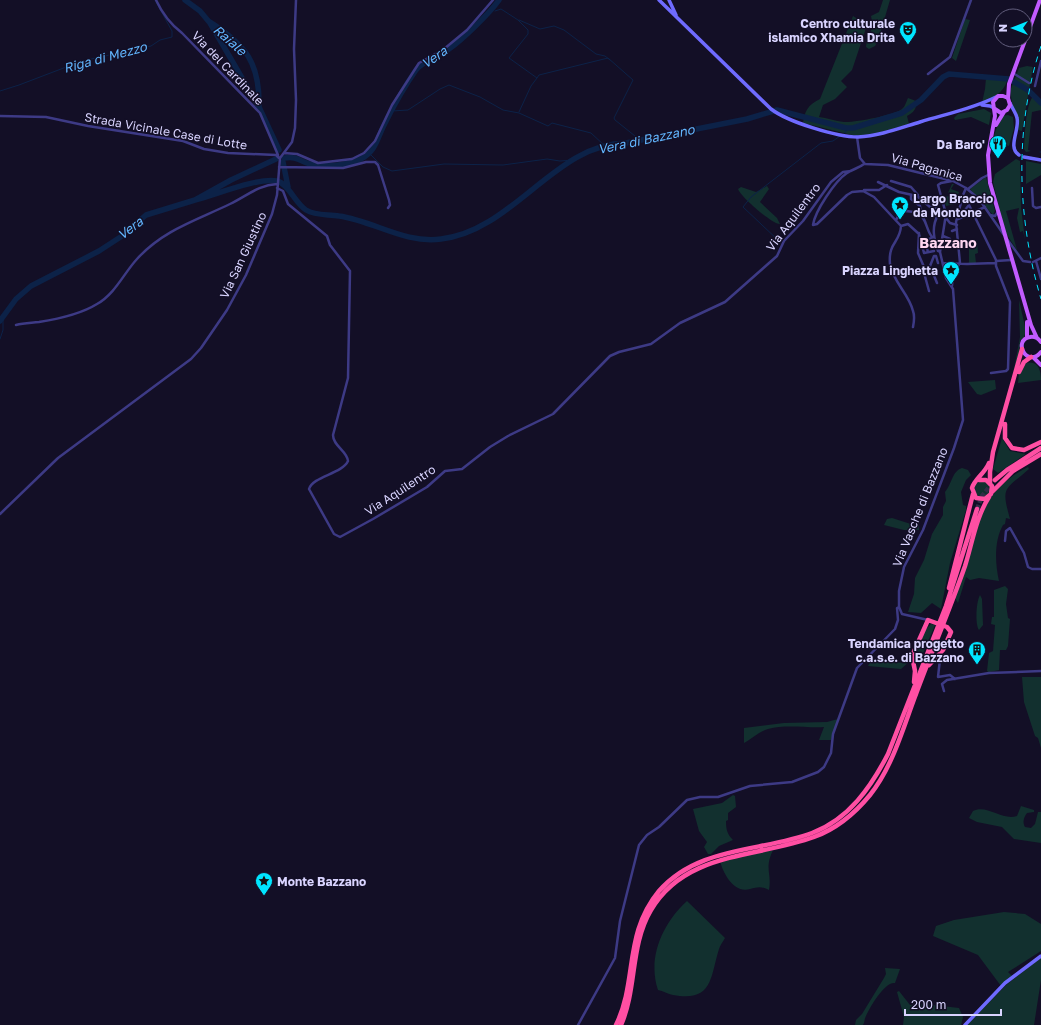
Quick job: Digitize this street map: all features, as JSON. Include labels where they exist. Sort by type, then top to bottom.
[{"type":"highway","points":[[943,625],[972,503],[972,486],[979,480],[986,470],[993,452],[1013,386],[1022,349]]},
{"type":"highway","points":[[1013,386],[1023,364],[1032,358]]},
{"type":"highway","points":[[1018,373],[1004,426],[1004,435],[1008,445],[1014,449],[1024,450],[1041,442]]},
{"type":"highway","points":[[621,1025],[629,1000],[637,949],[643,929],[651,911],[663,894],[672,885],[687,873],[721,859],[791,844],[816,836],[829,830],[854,811],[870,795],[889,762],[943,625],[969,555],[982,512],[989,497],[1013,471],[1041,448]]},
{"type":"highway","points":[[992,492],[990,472],[993,452]]},
{"type":"highway","points":[[992,482],[1007,470],[1034,455],[1041,454]]},
{"type":"highway","points":[[979,480],[985,479],[992,482]]},
{"type":"highway","points":[[973,494],[980,500],[989,497]]},
{"type":"highway","points":[[913,661],[920,662],[943,625],[977,510]]},
{"type":"highway","points":[[912,691],[915,674],[912,656],[928,620],[943,625],[951,633],[944,648],[924,672]]},
{"type":"highway","points":[[936,642],[938,650],[944,648]]},
{"type":"highway","points":[[616,1025],[625,998],[632,949],[638,928],[648,907],[660,891],[686,868],[703,860],[720,854],[791,840],[813,833],[846,812],[865,793],[878,774],[931,646]]},
{"type":"main road","points":[[659,0],[776,113],[807,125],[845,136],[857,137],[883,132],[977,106],[997,97],[1003,96],[1009,101],[1018,122],[1014,148],[1022,156],[1041,160]]},
{"type":"main road","points":[[669,0],[679,20]]},
{"type":"main road","points":[[993,131],[999,119],[1009,107],[1009,83],[1040,0]]},
{"type":"main road","points":[[1009,83],[993,102],[993,131],[988,153],[988,175],[1003,234],[1031,325],[1037,338],[1041,342]]},
{"type":"main road","points":[[977,106],[988,105],[999,112],[1005,111],[1015,113]]},
{"type":"main road","points":[[1020,288],[1028,326],[1027,338],[1023,343],[1022,349],[1025,355],[1041,365]]},
{"type":"main road","points":[[1027,338],[1037,338]]},
{"type":"main road","points":[[1032,358],[1041,352]]},
{"type":"main road","points":[[965,1025],[1005,983],[1041,956]]},
{"type":"street","name":"Via del Cardinale","points":[[156,0],[161,10],[173,26],[182,33],[260,113],[278,155]]},
{"type":"street","name":"Via San Giustino","points":[[0,514],[58,458],[184,364],[201,348],[227,310],[246,275],[272,214],[282,166],[280,159],[293,140],[296,121],[294,49],[296,0]]},
{"type":"street","points":[[283,154],[297,154],[318,163],[352,159],[364,153],[375,141],[392,105],[419,63],[444,50],[467,30],[493,0]]},
{"type":"street","points":[[928,74],[950,57],[970,0]]},
{"type":"street","points":[[1035,86],[1040,71],[1041,61]]},
{"type":"street","points":[[1012,74],[1029,83]]},
{"type":"street","name":"Strada Vicinale Case di Lotte","points":[[0,116],[46,117],[88,126],[183,140],[204,149],[228,153],[278,155]]},
{"type":"street","points":[[857,137],[860,158],[864,164],[840,179],[832,190],[813,225],[817,224],[849,194],[880,190],[887,185]]},
{"type":"street","points":[[278,155],[280,159]]},
{"type":"street","points":[[282,166],[343,168],[375,162],[378,165],[390,203],[388,208]]},
{"type":"street","name":"Via Paganica","points":[[864,164],[887,164],[952,181],[967,188],[985,207],[1003,234],[1024,261],[1033,262]]},
{"type":"street","name":"Via Aquilentro","points":[[278,183],[284,192],[288,204],[327,236],[330,245],[350,271],[348,378],[333,435],[334,441],[347,457],[348,461],[346,465],[311,484],[309,489],[334,534],[340,537],[427,486],[445,471],[462,469],[490,447],[508,436],[553,414],[610,356],[619,352],[652,344],[680,322],[724,302],[777,256],[784,240],[803,221],[831,182],[843,172],[851,171]]},
{"type":"street","points":[[952,286],[953,273],[960,263],[957,225],[963,195],[967,188],[988,175]]},
{"type":"street","points":[[891,181],[911,187],[917,196],[930,207],[936,208],[938,215],[934,224],[933,238]]},
{"type":"street","points":[[940,252],[946,218],[938,185],[952,181]]},
{"type":"street","points":[[878,182],[897,191],[917,196]]},
{"type":"street","points":[[16,325],[51,319],[89,309],[107,297],[136,259],[167,234],[182,225],[231,203],[255,189],[278,183]]},
{"type":"street","points":[[1032,188],[1033,206],[1036,208],[1041,207]]},
{"type":"street","points":[[864,191],[873,196],[901,226]]},
{"type":"street","points":[[911,195],[911,199],[920,206],[921,215],[927,230],[933,238],[938,251],[940,252],[946,279],[952,286]]},
{"type":"street","points":[[963,195],[967,199],[968,205],[974,212],[996,262],[1009,298],[1010,314],[1008,370],[991,373]]},
{"type":"street","points":[[966,215],[965,210],[968,205]]},
{"type":"street","points":[[958,219],[985,207]]},
{"type":"street","points":[[896,220],[902,210],[921,215]]},
{"type":"street","points":[[990,215],[994,216],[997,213]]},
{"type":"street","points":[[938,215],[946,218],[950,223],[957,225]]},
{"type":"street","points":[[901,226],[908,224],[918,233],[923,252],[934,251]]},
{"type":"street","points":[[901,226],[898,236],[890,250],[890,264],[894,276],[913,309],[913,326]]},
{"type":"street","points":[[952,231],[957,229]]},
{"type":"street","points":[[918,233],[927,230]]},
{"type":"street","points":[[918,233],[918,253],[924,267],[925,279],[929,291]]},
{"type":"street","points":[[943,236],[950,239],[952,246]]},
{"type":"street","points":[[928,252],[924,241],[933,238]]},
{"type":"street","points":[[936,246],[931,270],[937,284]]},
{"type":"street","points":[[934,256],[938,263]]},
{"type":"street","points":[[1041,258],[1033,262],[1041,279]]},
{"type":"street","points":[[943,263],[996,262],[1011,260]]},
{"type":"street","points":[[924,267],[931,270]]},
{"type":"street","name":"Via Vasche di Bazzano","points":[[578,1025],[615,958],[620,921],[636,855],[642,839],[659,827],[687,800],[700,797],[718,797],[750,786],[792,782],[818,772],[824,767],[831,753],[834,734],[857,668],[866,657],[892,634],[898,622],[897,608],[899,607],[899,591],[904,567],[923,530],[963,420],[954,294],[952,286]]},
{"type":"street","points":[[1005,541],[1006,531],[1010,528],[1024,552],[1029,568],[1041,569]]},
{"type":"street","points":[[899,607],[902,614],[928,620]]},
{"type":"street","points":[[940,659],[938,676],[951,676],[955,679]]},
{"type":"street","points":[[944,691],[942,685],[943,682],[955,679],[989,673],[1041,672]]},
{"type":"green space","points":[[883,0],[890,0],[878,41],[875,46],[869,49],[866,47],[867,39],[873,26],[871,16],[879,12]]},
{"type":"green space","points":[[853,16],[867,25],[852,70],[841,81],[847,87],[835,99],[823,105],[819,117],[844,122],[874,118],[891,114],[902,109],[908,98],[916,101],[914,110],[907,116],[909,124],[877,133],[856,136],[803,123],[808,108],[820,99]]},
{"type":"green space","points":[[965,19],[970,20],[956,61],[952,58]]},
{"type":"green space","points":[[1027,66],[1033,67],[1022,131],[1018,130],[1019,120],[1013,107],[1010,91],[1019,68]]},
{"type":"green space","points":[[986,78],[1007,81],[1000,92],[982,103],[985,89]]},
{"type":"green space","points":[[1034,95],[1041,104],[1041,110],[1032,112],[1028,150],[1031,151],[1026,152],[1024,149],[1027,113],[1031,99]]},
{"type":"green space","points":[[984,109],[991,113],[989,125],[971,117],[955,120],[954,118],[958,114]]},
{"type":"green space","points":[[1008,115],[1013,117],[1014,128],[1009,146],[992,141],[1003,116]]},
{"type":"green space","points":[[1016,159],[1020,161],[1021,207],[1025,240],[1023,231],[1020,232],[1017,218],[1019,208],[1006,211],[1017,250],[1005,232],[993,182],[995,174]]},
{"type":"green space","points":[[1026,161],[1041,164],[1041,175],[1026,184]]},
{"type":"green space","points":[[986,177],[995,211],[993,215],[970,189]]},
{"type":"green space","points":[[952,184],[954,184],[951,189],[959,192],[957,198],[960,200],[959,203],[946,206],[943,197],[950,196],[950,192],[948,193]]},
{"type":"green space","points":[[767,186],[769,189],[760,202],[777,218],[780,224],[771,220],[758,210],[740,193],[738,189],[741,187],[756,192]]},
{"type":"green space","points":[[977,240],[978,253],[975,254],[976,263],[969,263],[969,242]]},
{"type":"green space","points":[[1019,300],[1026,331],[1024,337],[1020,341],[1019,354],[1014,369],[1020,337]]},
{"type":"green space","points":[[1030,362],[1036,364],[1039,369],[1041,380],[1018,383],[1019,372],[1026,363]]},
{"type":"green space","points":[[995,380],[996,389],[981,395],[977,394],[968,382]]},
{"type":"green space","points":[[1002,438],[1010,451],[1026,454],[998,473],[993,469]]},
{"type":"green space","points":[[1028,467],[1029,469],[1010,486],[1005,494],[1010,519],[1006,518],[1005,524],[1000,531],[998,538],[996,560],[999,581],[979,578],[970,580],[966,577],[958,603],[955,598],[970,548],[979,522],[989,501],[1001,486],[1011,477]]},
{"type":"green space","points":[[962,468],[968,470],[971,475],[966,480],[961,492],[963,505],[966,506],[966,510],[950,563],[941,609],[932,603],[921,613],[908,612],[914,594],[915,578],[924,560],[932,534],[943,515],[943,507],[946,501],[945,492],[956,472]]},
{"type":"green space","points":[[982,481],[989,486],[990,489],[985,496],[982,497],[975,492],[974,489],[979,482]]},
{"type":"green space","points":[[892,518],[917,526],[919,525],[919,530],[904,530],[884,525],[887,519]]},
{"type":"green space","points":[[1005,586],[1008,589],[1006,604],[1008,618],[1010,619],[1008,646],[1006,650],[1000,650],[1000,670],[989,672],[987,671],[989,653],[993,651],[995,625],[991,624],[992,617],[994,617],[994,590]]},
{"type":"green space","points":[[980,595],[982,599],[983,625],[979,630],[976,613]]},
{"type":"green space","points":[[931,624],[935,625],[921,658],[914,661],[913,657],[925,630]]},
{"type":"green space","points":[[871,660],[905,663],[909,660],[909,662],[901,669],[868,666]]},
{"type":"green space","points":[[1022,677],[1041,677],[1041,748],[1038,738],[1035,736],[1024,702]]},
{"type":"green space","points":[[838,719],[831,740],[819,740],[824,727],[788,726],[765,730],[744,743],[744,728],[784,723],[827,722]]},
{"type":"green space","points":[[733,795],[735,796],[736,807],[728,813],[726,826],[729,836],[733,840],[719,846],[711,854],[708,854],[704,847],[707,842],[699,831],[693,809],[722,803]]},
{"type":"green space","points":[[1021,806],[1034,810],[1034,812],[1027,813],[1025,816],[1025,827],[1031,828],[1035,824],[1038,812],[1041,812],[1041,843],[1014,839],[1002,827],[977,822],[969,818],[973,811],[978,809],[1011,817],[1017,816]]},
{"type":"green space","points":[[773,850],[769,862],[769,890],[760,887],[744,890],[734,886],[724,871],[720,861]]},
{"type":"green space","points":[[687,901],[725,938],[719,948],[708,986],[696,995],[673,995],[658,990],[655,978],[656,953],[664,930],[678,910]]},
{"type":"green space","points":[[1004,912],[1025,914],[1041,924],[1041,951],[1008,972],[1012,976],[1001,986],[978,955],[933,936],[936,926],[954,920]]},
{"type":"green space","points":[[1041,958],[1041,980],[1034,1025],[967,1025],[1006,985]]},
{"type":"green space","points":[[885,968],[900,969],[895,983],[891,983],[878,995],[865,1017],[863,1025],[855,1025],[856,1020],[862,1014],[884,978],[886,974]]},
{"type":"green space","points":[[899,991],[910,1005],[924,1004],[959,1008],[963,1017],[961,1025],[903,1025],[904,1017],[897,992]]},
{"type":"waterway","name":"Raiale","points":[[185,0],[200,11],[210,23],[259,107],[279,150]]},
{"type":"waterway","name":"Vera","points":[[284,158],[293,158],[310,164],[329,166],[350,163],[366,156],[376,144],[395,104],[416,70],[423,63],[455,45],[483,19],[499,0]]},
{"type":"waterway","name":"Riga di Mezzo","points":[[0,91],[82,61],[151,46],[160,40],[172,37],[172,31],[156,2]]},
{"type":"waterway","points":[[495,11],[501,9],[518,20],[528,30],[528,34],[509,58],[537,78],[531,86],[519,112]]},
{"type":"waterway","points":[[519,20],[540,29],[554,26],[564,30],[596,54],[605,56],[610,60]]},
{"type":"waterway","name":"Raiale","points":[[210,22],[242,47],[248,57],[257,78],[259,107]]},
{"type":"waterway","points":[[537,78],[539,75],[608,58],[633,80],[614,118],[640,140]]},
{"type":"waterway","name":"Vera di Bazzano","points":[[195,200],[248,184],[269,180],[277,181],[285,185],[298,203],[310,212],[335,215],[365,222],[415,238],[428,240],[441,239],[467,233],[490,221],[556,171],[578,157],[601,147],[747,119],[777,110],[846,128],[853,128],[902,113],[921,100],[943,77],[949,74],[1009,79],[1028,90],[1041,103]]},
{"type":"waterway","points":[[392,111],[408,110],[440,89],[449,85],[480,97],[503,110],[519,113],[548,126],[552,123],[591,133],[605,146]]},
{"type":"waterway","name":"Vera di Bazzano","points":[[844,133],[850,128]]},
{"type":"waterway","points":[[780,242],[743,207],[751,197],[821,143],[833,141],[840,136]]},
{"type":"waterway","points":[[369,153],[383,167],[392,171],[444,164],[503,165],[547,159],[560,161],[574,160]]},
{"type":"waterway","name":"Vera","points":[[0,321],[16,299],[31,286],[99,251],[122,236],[146,215],[195,200],[231,180],[276,159]]},
{"type":"waterway","name":"Raiale","points":[[283,162],[288,187]]},
{"type":"waterway","points":[[0,339],[3,330],[3,318]]},
{"type":"tunnel","points":[[977,509],[982,496],[995,480]]},
{"type":"railway","points":[[1041,46],[1032,77],[1026,108],[1022,172],[1023,205],[1027,237],[1041,299]]},
{"type":"place","name":"Centro culturale islamico Xhamia Drita","points":[[908,45]]},
{"type":"place","name":"Da Baro'","points":[[998,159]]},
{"type":"place","name":"Largo Braccio da Montone","points":[[900,220]]},
{"type":"place","name":"Piazza Linghetta","points":[[951,285]]},
{"type":"place","name":"Tendamica progetto c.a.s.e. di Bazzano","points":[[977,665]]},
{"type":"place","name":"Monte Bazzano","points":[[264,896]]},
{"type":"district","name":"Bazzano","points":[[948,242]]}]
